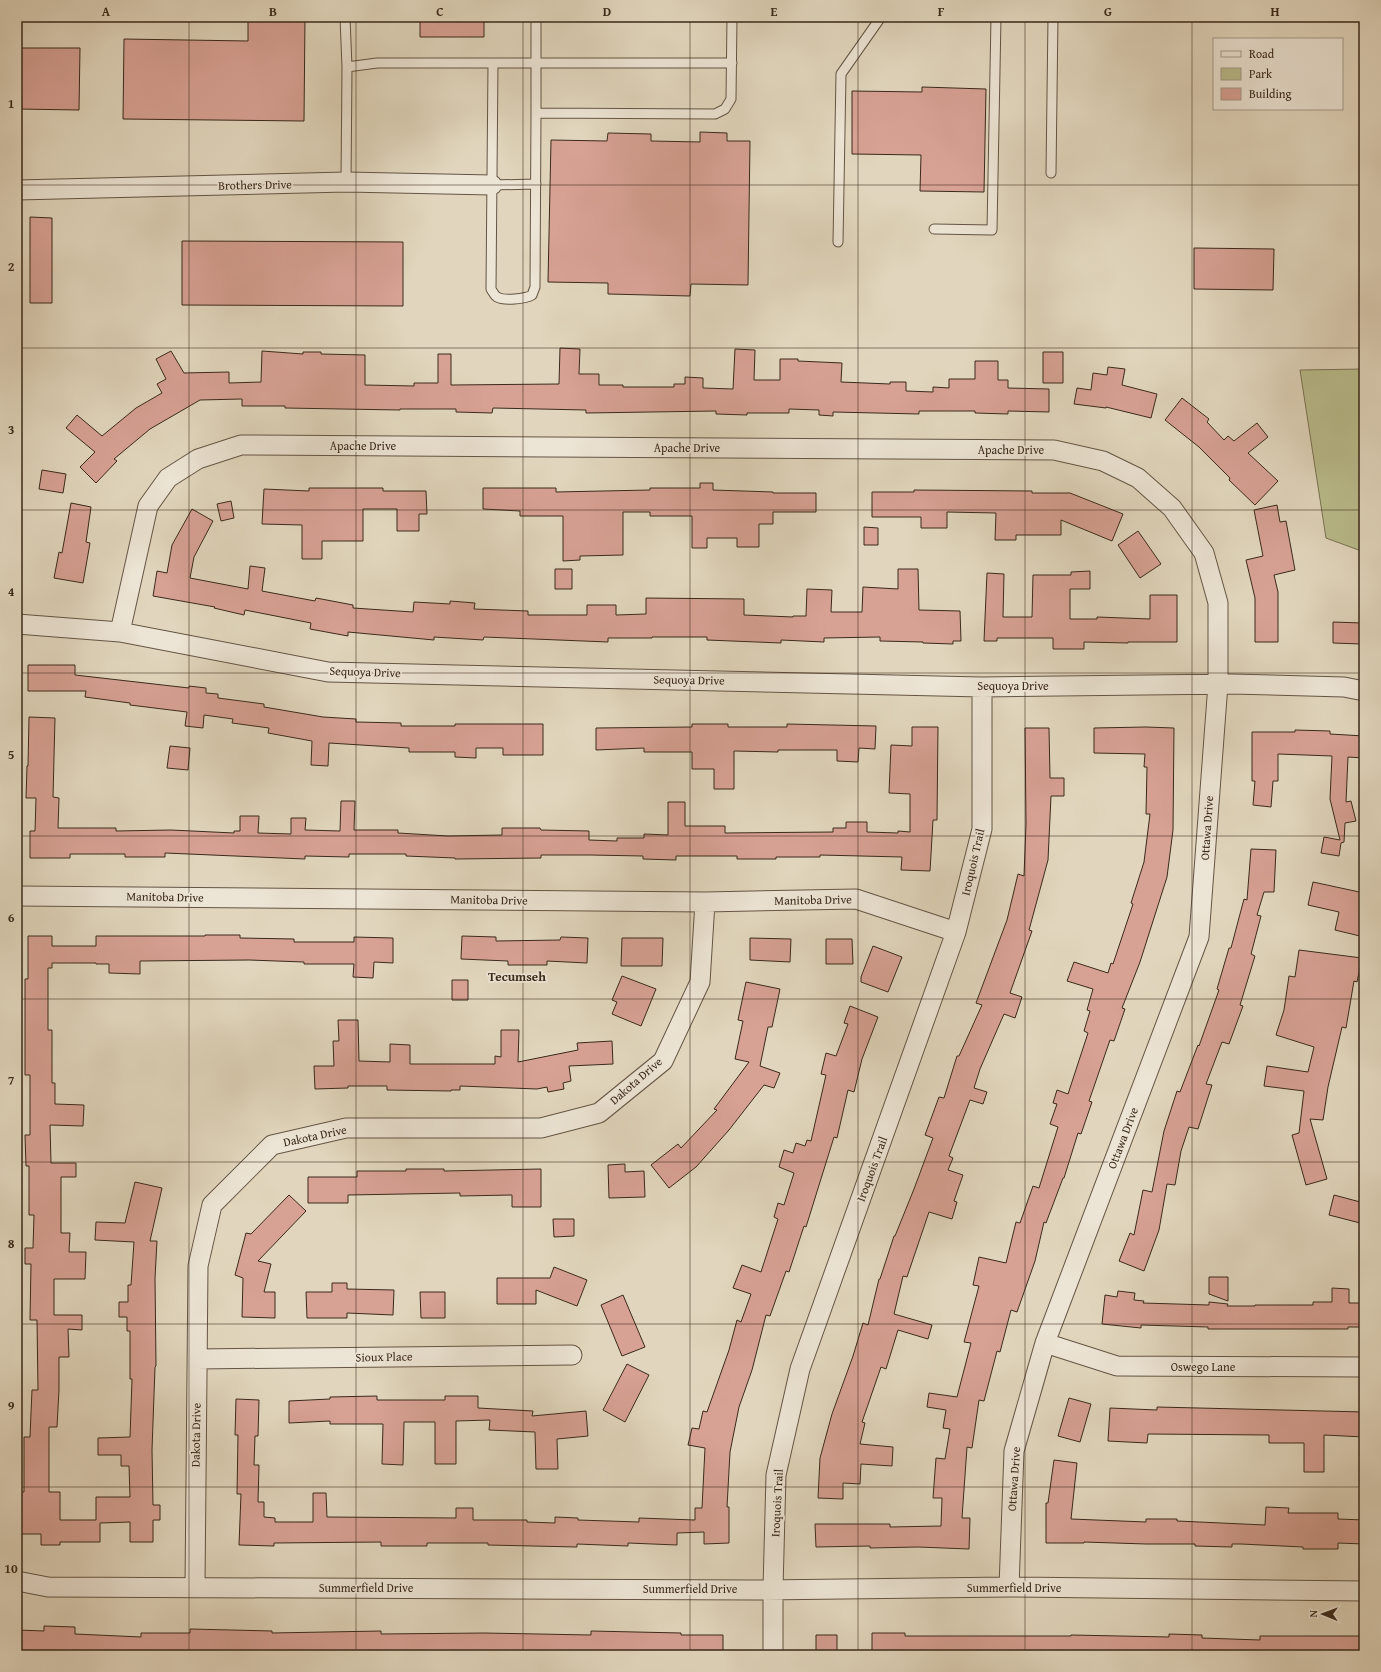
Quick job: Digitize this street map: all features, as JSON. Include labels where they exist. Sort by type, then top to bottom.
[{"type":"street","name":"Brothers Drive","points":[[17,190],[346,182],[492,185]]},
{"type":"street","name":"Apache Drive","points":[[120,632],[148,506],[168,478],[198,459],[240,445],[1054,450],[1103,461],[1138,478],[1172,508],[1204,553],[1218,603],[1218,684]]},
{"type":"street","name":"Sequoya Drive","points":[[17,624],[120,632],[328,672],[982,687],[1218,684],[1344,687],[1364,691]]},
{"type":"street","name":"Ottawa Drive","points":[[1009,1587],[1014,1450],[1045,1343],[1199,937],[1218,684]]},
{"type":"street","name":"Iroquois Trail","points":[[774,1655],[773,1590],[776,1475],[800,1369],[956,932],[982,829],[982,687]]},
{"type":"street","name":"Manitoba Drive","points":[[17,896],[705,902],[856,899],[956,932]]},
{"type":"street","name":"Dakota Drive","points":[[194,1587],[198,1266],[212,1205],[272,1146],[346,1128],[541,1128],[599,1113],[663,1061],[700,982],[705,902]]},
{"type":"street","name":"Oswego Lane","points":[[1045,1343],[1117,1366],[1364,1367]]},
{"type":"street","name":"Sioux Place","points":[[197,1359],[572,1355]]},
{"type":"street","name":"Summerfield Drive","points":[[17,1581],[48,1587],[773,1590],[1009,1587],[1364,1591]]},
{"type":"lane","points":[[346,17],[346,182]]},
{"type":"lane","points":[[493,63],[491,289],[494,296],[500,298],[525,299],[532,295],[535,287],[536,17]]},
{"type":"lane","points":[[536,113],[715,114],[725,109],[731,99],[732,17]]},
{"type":"lane","points":[[838,242],[841,74],[881,17]]},
{"type":"lane","points":[[934,229],[992,230],[996,17]]},
{"type":"lane","points":[[1051,173],[1053,17]]},
{"type":"lane","points":[[347,67],[377,63],[732,63]]},
{"type":"lane","points":[[492,185],[536,184]]},
{"type":"green space","points":[[1364,369],[1364,552],[1326,538],[1300,370]]},
{"type":"building","points":[[248,17],[305,17],[304,121],[123,119],[124,39],[248,41]]},
{"type":"building","points":[[420,17],[484,17],[484,37],[420,37]]},
{"type":"building","points":[[18,48],[80,48],[79,110],[18,109]]},
{"type":"building","points":[[922,87],[986,89],[984,192],[920,191],[921,155],[852,154],[852,91],[922,92]]},
{"type":"building","points":[[700,132],[727,133],[727,141],[750,141],[748,285],[691,284],[690,296],[608,294],[608,283],[548,282],[551,140],[607,141],[608,133],[651,134],[651,141],[700,142]]},
{"type":"building","points":[[30,217],[52,218],[52,303],[30,303]]},
{"type":"building","points":[[182,241],[403,242],[403,306],[182,305]]},
{"type":"building","points":[[1194,248],[1274,249],[1273,290],[1194,289]]},
{"type":"building","points":[[560,348],[580,349],[579,374],[599,374],[599,385],[623,385],[623,387],[674,387],[674,384],[685,384],[685,377],[703,378],[703,388],[733,389],[735,349],[755,350],[754,380],[780,380],[780,359],[798,359],[798,361],[842,363],[841,382],[890,384],[890,382],[906,382],[906,391],[933,392],[933,387],[949,388],[949,379],[975,379],[975,361],[998,361],[998,380],[1008,380],[1008,388],[1049,389],[1049,412],[1008,411],[1008,414],[975,413],[975,411],[919,411],[919,414],[833,412],[833,416],[819,415],[819,410],[789,409],[789,413],[747,413],[747,415],[716,414],[716,411],[586,413],[586,410],[493,408],[492,413],[456,412],[456,409],[400,410],[285,408],[285,406],[242,406],[242,399],[200,400],[150,429],[114,459],[117,461],[96,483],[80,467],[95,452],[66,428],[77,415],[102,436],[136,408],[162,393],[157,384],[166,379],[156,359],[171,351],[184,373],[229,372],[229,383],[261,382],[262,351],[303,354],[303,352],[321,352],[321,354],[365,355],[365,385],[414,386],[414,383],[438,383],[438,354],[451,354],[451,385],[559,384]]},
{"type":"building","points":[[1043,352],[1063,352],[1063,383],[1043,383]]},
{"type":"building","points":[[1108,367],[1125,369],[1122,385],[1157,394],[1151,418],[1106,407],[1074,404],[1077,388],[1091,390],[1093,373],[1107,375]]},
{"type":"building","points":[[1182,398],[1209,419],[1207,422],[1224,440],[1228,436],[1234,441],[1257,423],[1268,437],[1248,453],[1278,481],[1255,505],[1229,480],[1230,478],[1199,447],[1165,420]]},
{"type":"building","points":[[42,470],[66,474],[63,493],[39,489]]},
{"type":"building","points":[[700,483],[713,483],[713,490],[773,493],[816,493],[816,512],[773,512],[773,524],[759,524],[759,547],[737,547],[737,538],[707,538],[707,548],[692,548],[692,516],[650,516],[650,512],[623,512],[623,555],[580,556],[580,560],[563,561],[563,516],[520,516],[520,511],[483,509],[483,488],[556,488],[556,492],[650,490],[650,488],[700,488]]},
{"type":"building","points":[[309,488],[383,488],[383,491],[426,491],[427,514],[419,514],[419,531],[397,531],[397,509],[363,509],[363,541],[322,541],[322,559],[302,559],[302,525],[262,524],[264,489],[309,491]]},
{"type":"building","points":[[914,490],[1032,491],[1032,493],[1070,493],[1123,514],[1112,541],[1061,520],[1061,535],[1016,535],[1016,540],[995,540],[996,513],[947,512],[947,528],[921,528],[921,517],[872,517],[872,492],[914,492]]},
{"type":"building","points":[[231,501],[234,518],[221,521],[217,504]]},
{"type":"building","points":[[71,503],[91,507],[86,542],[90,543],[83,583],[54,578],[59,552],[62,553]]},
{"type":"building","points":[[1277,505],[1280,522],[1286,521],[1295,570],[1274,575],[1278,592],[1278,642],[1255,642],[1255,598],[1246,560],[1263,556],[1254,510]]},
{"type":"building","points":[[192,509],[213,521],[194,557],[190,578],[248,589],[250,566],[265,568],[262,591],[315,601],[316,598],[353,605],[353,608],[413,612],[414,602],[450,604],[450,601],[475,603],[474,609],[528,611],[528,615],[587,615],[587,605],[616,605],[616,615],[646,614],[646,598],[744,599],[744,615],[793,617],[806,616],[807,589],[832,590],[831,612],[862,612],[863,587],[898,589],[898,569],[918,569],[919,610],[960,611],[961,641],[953,641],[953,644],[880,641],[880,637],[824,638],[824,642],[781,640],[781,643],[707,640],[707,637],[608,638],[608,642],[484,637],[483,640],[434,637],[434,640],[348,632],[348,636],[310,629],[311,623],[245,610],[244,615],[214,608],[215,607],[153,596],[157,571],[167,573],[172,545]]},
{"type":"building","points":[[864,527],[878,528],[878,545],[864,545]]},
{"type":"building","points":[[1138,531],[1161,564],[1140,578],[1118,545]]},
{"type":"building","points":[[555,569],[572,569],[572,589],[555,589]]},
{"type":"building","points":[[1090,571],[1090,589],[1070,589],[1070,619],[1097,619],[1097,617],[1150,619],[1150,595],[1177,595],[1177,642],[1084,642],[1084,649],[1053,649],[1053,638],[997,638],[997,641],[984,641],[987,573],[1004,574],[1003,617],[1032,617],[1033,575],[1071,575],[1071,572]]},
{"type":"building","points":[[1333,622],[1362,623],[1361,644],[1333,643]]},
{"type":"building","points":[[28,665],[75,665],[75,675],[189,688],[189,686],[206,688],[206,693],[218,694],[218,698],[264,704],[264,707],[323,717],[356,719],[356,722],[401,723],[401,726],[455,726],[455,724],[543,724],[543,755],[503,755],[503,748],[476,748],[476,758],[455,757],[455,752],[409,752],[409,748],[329,743],[328,766],[311,765],[312,741],[268,733],[269,728],[232,723],[233,719],[204,715],[203,728],[185,726],[187,712],[130,705],[130,703],[85,697],[86,691],[28,691]]},
{"type":"building","points":[[29,717],[55,718],[53,797],[59,798],[58,828],[116,828],[116,831],[171,830],[234,833],[234,831],[240,831],[240,816],[259,816],[258,833],[291,834],[291,818],[306,818],[305,830],[340,831],[341,801],[355,801],[354,830],[398,830],[398,833],[448,836],[502,835],[502,828],[540,828],[541,830],[589,831],[589,840],[617,841],[617,838],[644,838],[644,834],[668,835],[668,802],[685,802],[685,826],[725,826],[725,833],[833,832],[833,828],[846,828],[846,822],[867,822],[867,832],[910,832],[910,794],[889,793],[891,745],[912,746],[912,727],[938,727],[937,820],[933,820],[930,871],[901,870],[902,857],[820,855],[820,857],[776,857],[776,859],[737,859],[737,856],[676,856],[676,860],[643,859],[643,856],[590,855],[541,855],[541,858],[455,859],[406,856],[406,854],[349,854],[349,857],[305,856],[305,859],[165,853],[165,857],[125,857],[125,854],[70,854],[70,858],[30,858],[30,831],[35,831],[36,798],[26,798]]},
{"type":"building","points":[[692,724],[728,724],[728,727],[787,727],[787,724],[876,726],[875,749],[859,748],[858,762],[837,761],[837,750],[778,750],[778,752],[734,751],[734,789],[714,789],[714,769],[692,769],[692,752],[644,752],[644,748],[596,750],[596,728],[692,727]]},
{"type":"building","points":[[1025,728],[1049,728],[1050,778],[1064,778],[1064,796],[1051,796],[1048,860],[1029,930],[1032,931],[1010,993],[1022,997],[1015,1018],[1004,1014],[980,1069],[974,1088],[987,1092],[983,1104],[970,1100],[949,1156],[953,1158],[948,1170],[963,1175],[954,1201],[957,1202],[952,1219],[929,1212],[907,1277],[903,1276],[894,1314],[932,1325],[928,1339],[898,1330],[886,1369],[881,1367],[862,1422],[865,1423],[860,1444],[893,1447],[892,1466],[861,1464],[860,1484],[843,1483],[843,1499],[818,1498],[820,1458],[832,1414],[863,1323],[868,1325],[879,1279],[894,1236],[914,1189],[933,1138],[925,1135],[939,1097],[944,1098],[957,1056],[959,1056],[982,1005],[976,1003],[1007,920],[1018,874],[1024,876],[1026,824]]},
{"type":"building","points":[[1094,728],[1174,728],[1173,830],[1167,877],[1140,962],[1122,1008],[1125,1009],[1114,1041],[1110,1040],[1089,1101],[1092,1102],[1081,1134],[1078,1133],[1064,1178],[1046,1223],[1044,1222],[1035,1261],[1017,1312],[1011,1310],[1000,1352],[997,1351],[984,1401],[979,1400],[972,1448],[967,1447],[962,1518],[970,1518],[969,1549],[918,1547],[870,1548],[870,1546],[816,1547],[815,1524],[890,1524],[890,1527],[941,1526],[942,1498],[933,1498],[936,1458],[945,1459],[950,1429],[943,1428],[946,1410],[927,1407],[929,1393],[957,1397],[971,1343],[964,1342],[979,1286],[973,1285],[979,1257],[1006,1263],[1016,1222],[1020,1223],[1033,1186],[1039,1188],[1058,1127],[1050,1124],[1057,1104],[1053,1103],[1057,1090],[1068,1094],[1088,1033],[1084,1031],[1090,1011],[1087,1010],[1093,989],[1067,981],[1074,962],[1108,973],[1111,963],[1113,964],[1133,904],[1131,903],[1144,862],[1150,814],[1146,814],[1147,767],[1144,767],[1145,754],[1094,753]]},
{"type":"building","points":[[1295,730],[1330,731],[1330,734],[1364,736],[1364,758],[1348,757],[1346,802],[1351,801],[1356,821],[1345,823],[1344,842],[1341,843],[1339,856],[1321,853],[1324,837],[1340,840],[1330,799],[1332,756],[1278,754],[1278,781],[1273,781],[1271,807],[1253,805],[1255,781],[1252,781],[1252,732],[1295,732]]},
{"type":"building","points":[[170,746],[190,748],[188,770],[167,768]]},
{"type":"building","points":[[1251,849],[1276,850],[1274,892],[1264,892],[1257,915],[1261,916],[1251,954],[1255,956],[1240,1005],[1243,1006],[1229,1044],[1222,1042],[1206,1084],[1212,1085],[1198,1129],[1189,1127],[1181,1151],[1175,1185],[1167,1184],[1159,1230],[1144,1271],[1119,1261],[1130,1233],[1134,1235],[1143,1190],[1152,1192],[1164,1131],[1177,1091],[1180,1092],[1198,1045],[1199,1046],[1219,990],[1217,989],[1229,948],[1231,948],[1244,899],[1247,900]]},
{"type":"building","points":[[1313,882],[1364,893],[1364,937],[1335,930],[1339,912],[1308,905]]},
{"type":"building","points":[[240,935],[240,938],[294,939],[294,942],[354,942],[354,937],[393,938],[393,963],[374,962],[373,978],[353,977],[354,964],[304,964],[304,962],[249,960],[140,961],[140,974],[109,973],[109,964],[96,963],[52,963],[52,968],[48,968],[48,1030],[52,1030],[52,1083],[55,1083],[55,1104],[84,1105],[83,1126],[50,1125],[51,1163],[76,1163],[76,1177],[61,1177],[61,1233],[70,1233],[69,1252],[86,1252],[85,1279],[54,1279],[54,1315],[82,1315],[82,1330],[68,1329],[69,1357],[59,1357],[57,1427],[49,1427],[49,1492],[60,1492],[60,1520],[96,1520],[96,1497],[130,1497],[129,1466],[121,1466],[121,1455],[98,1455],[98,1438],[130,1437],[132,1379],[130,1379],[130,1331],[127,1331],[127,1317],[119,1317],[119,1302],[128,1302],[128,1285],[131,1285],[134,1242],[95,1240],[96,1222],[125,1223],[135,1182],[162,1188],[150,1241],[157,1241],[155,1278],[156,1366],[152,1450],[153,1505],[160,1505],[160,1520],[153,1520],[153,1542],[130,1542],[130,1522],[100,1523],[100,1542],[60,1542],[60,1545],[41,1545],[41,1534],[17,1534],[18,1492],[24,1492],[24,1437],[30,1437],[32,1390],[38,1390],[37,1320],[30,1320],[31,1264],[25,1264],[25,1248],[33,1248],[34,1215],[29,1215],[29,1166],[26,1166],[25,1135],[30,1135],[30,1075],[25,1075],[25,979],[28,979],[28,936],[52,936],[52,946],[96,946],[96,936]]},
{"type":"building","points":[[462,936],[496,937],[496,941],[560,940],[561,937],[588,938],[587,963],[547,961],[547,965],[508,965],[508,961],[461,959]]},
{"type":"building","points":[[622,938],[663,938],[662,966],[621,966]]},
{"type":"building","points":[[750,938],[791,939],[790,962],[750,960]]},
{"type":"building","points":[[826,939],[852,939],[853,964],[826,964]]},
{"type":"building","points":[[873,946],[902,957],[888,992],[861,982],[861,977]]},
{"type":"building","points":[[1299,950],[1362,958],[1357,982],[1354,981],[1346,1028],[1342,1027],[1328,1087],[1323,1120],[1310,1119],[1327,1179],[1306,1185],[1292,1135],[1299,1133],[1304,1091],[1264,1086],[1267,1066],[1308,1072],[1314,1047],[1276,1035],[1284,1010],[1289,976],[1295,977]]},
{"type":"building","points":[[622,976],[656,989],[641,1026],[612,1014],[617,1002],[612,1000]]},
{"type":"building","points":[[452,980],[468,980],[468,1000],[452,1000]]},
{"type":"building","points":[[746,982],[780,989],[772,1027],[768,1027],[760,1066],[780,1073],[774,1088],[764,1085],[729,1130],[696,1167],[669,1188],[651,1165],[678,1144],[681,1148],[717,1110],[714,1109],[749,1062],[735,1059],[743,1021],[738,1020]]},
{"type":"building","points":[[850,1006],[878,1017],[862,1059],[854,1092],[848,1090],[837,1138],[834,1137],[806,1227],[804,1226],[789,1272],[786,1271],[770,1316],[766,1315],[752,1370],[739,1407],[730,1452],[727,1507],[729,1507],[729,1543],[704,1544],[704,1532],[677,1533],[677,1545],[628,1543],[628,1546],[577,1544],[577,1547],[488,1545],[488,1543],[427,1543],[427,1546],[381,1546],[381,1542],[274,1543],[274,1546],[239,1545],[241,1494],[237,1494],[238,1435],[235,1435],[236,1399],[259,1400],[258,1436],[255,1436],[254,1465],[259,1465],[258,1502],[264,1502],[264,1517],[275,1518],[275,1522],[313,1522],[313,1493],[326,1493],[327,1517],[456,1518],[456,1508],[473,1508],[473,1520],[527,1520],[527,1522],[555,1523],[555,1517],[578,1518],[578,1520],[639,1522],[639,1518],[695,1520],[695,1508],[702,1508],[705,1448],[688,1445],[692,1428],[699,1429],[703,1411],[707,1412],[729,1350],[737,1320],[741,1322],[751,1294],[733,1288],[742,1265],[761,1272],[778,1219],[774,1217],[778,1203],[784,1205],[794,1173],[779,1167],[784,1150],[793,1153],[796,1143],[805,1146],[807,1140],[811,1141],[826,1075],[821,1074],[826,1053],[836,1056],[848,1024],[844,1023]]},
{"type":"building","points":[[338,1020],[358,1020],[359,1061],[390,1062],[390,1044],[410,1045],[410,1064],[495,1064],[495,1056],[501,1057],[501,1030],[519,1030],[518,1062],[578,1050],[577,1043],[612,1041],[613,1064],[569,1066],[571,1081],[563,1083],[564,1089],[548,1092],[547,1087],[537,1089],[460,1086],[460,1090],[451,1091],[387,1090],[387,1086],[348,1086],[348,1088],[315,1089],[314,1066],[334,1066],[333,1041],[339,1041]]},
{"type":"building","points":[[625,1164],[625,1172],[644,1171],[645,1197],[609,1198],[608,1165]]},
{"type":"building","points":[[406,1169],[444,1169],[444,1171],[541,1169],[541,1207],[512,1207],[512,1195],[460,1196],[460,1193],[348,1195],[348,1203],[308,1203],[308,1177],[357,1177],[357,1171],[406,1171]]},
{"type":"building","points":[[289,1195],[306,1211],[258,1261],[271,1264],[264,1292],[275,1292],[275,1318],[242,1317],[243,1278],[235,1275],[246,1233],[251,1234]]},
{"type":"building","points":[[1334,1195],[1364,1203],[1364,1224],[1329,1215]]},
{"type":"building","points":[[553,1219],[574,1219],[574,1236],[554,1237]]},
{"type":"building","points":[[554,1267],[587,1280],[577,1306],[536,1290],[536,1304],[497,1304],[497,1278],[550,1278]]},
{"type":"building","points":[[1209,1277],[1228,1277],[1228,1301],[1209,1294]]},
{"type":"building","points":[[332,1283],[347,1283],[347,1289],[394,1290],[393,1315],[347,1313],[347,1318],[307,1318],[306,1292],[332,1292]]},
{"type":"building","points":[[1332,1288],[1349,1289],[1349,1303],[1364,1303],[1364,1327],[1348,1327],[1348,1329],[1208,1329],[1208,1327],[1141,1325],[1141,1328],[1102,1324],[1105,1295],[1117,1297],[1118,1291],[1135,1293],[1134,1300],[1144,1301],[1143,1303],[1209,1305],[1209,1302],[1228,1304],[1227,1306],[1255,1306],[1313,1305],[1313,1302],[1332,1302]]},
{"type":"building","points":[[420,1292],[445,1292],[445,1318],[421,1318]]},
{"type":"building","points":[[623,1295],[645,1347],[622,1356],[601,1305]]},
{"type":"building","points":[[627,1364],[649,1375],[625,1422],[603,1410]]},
{"type":"building","points":[[377,1396],[377,1400],[445,1400],[445,1396],[478,1396],[478,1408],[533,1411],[532,1416],[586,1411],[588,1436],[557,1439],[558,1469],[536,1469],[535,1432],[489,1430],[490,1420],[456,1421],[456,1464],[435,1464],[435,1422],[404,1422],[403,1465],[382,1464],[383,1424],[330,1424],[330,1421],[289,1423],[289,1401],[330,1399],[330,1397]]},
{"type":"building","points":[[1069,1398],[1091,1404],[1080,1442],[1058,1436]]},
{"type":"building","points":[[1157,1407],[1364,1412],[1364,1437],[1324,1435],[1324,1472],[1304,1472],[1304,1443],[1269,1443],[1269,1435],[1148,1434],[1147,1443],[1108,1441],[1110,1408],[1157,1410]]},
{"type":"building","points":[[1054,1460],[1077,1463],[1071,1519],[1146,1522],[1146,1519],[1177,1519],[1177,1521],[1265,1525],[1266,1507],[1289,1508],[1288,1513],[1338,1513],[1338,1519],[1364,1520],[1364,1544],[1338,1543],[1338,1549],[1303,1549],[1303,1547],[1241,1544],[1232,1544],[1232,1547],[1195,1546],[1195,1544],[1084,1542],[1046,1543],[1046,1503],[1048,1503]]},
{"type":"building","points":[[44,1626],[75,1627],[75,1634],[141,1637],[141,1633],[190,1633],[190,1629],[272,1631],[272,1633],[381,1631],[381,1634],[484,1633],[591,1635],[591,1631],[681,1633],[681,1635],[723,1635],[723,1655],[17,1655],[17,1630],[44,1631]]},
{"type":"building","points":[[872,1633],[905,1633],[905,1636],[1071,1635],[1169,1637],[1169,1634],[1202,1635],[1202,1638],[1260,1640],[1260,1636],[1364,1636],[1364,1655],[872,1655]]},
{"type":"building","points":[[816,1635],[837,1635],[837,1655],[816,1655]]},
{"type":"district","name":"Tecumseh","points":[[517,976]]}]
